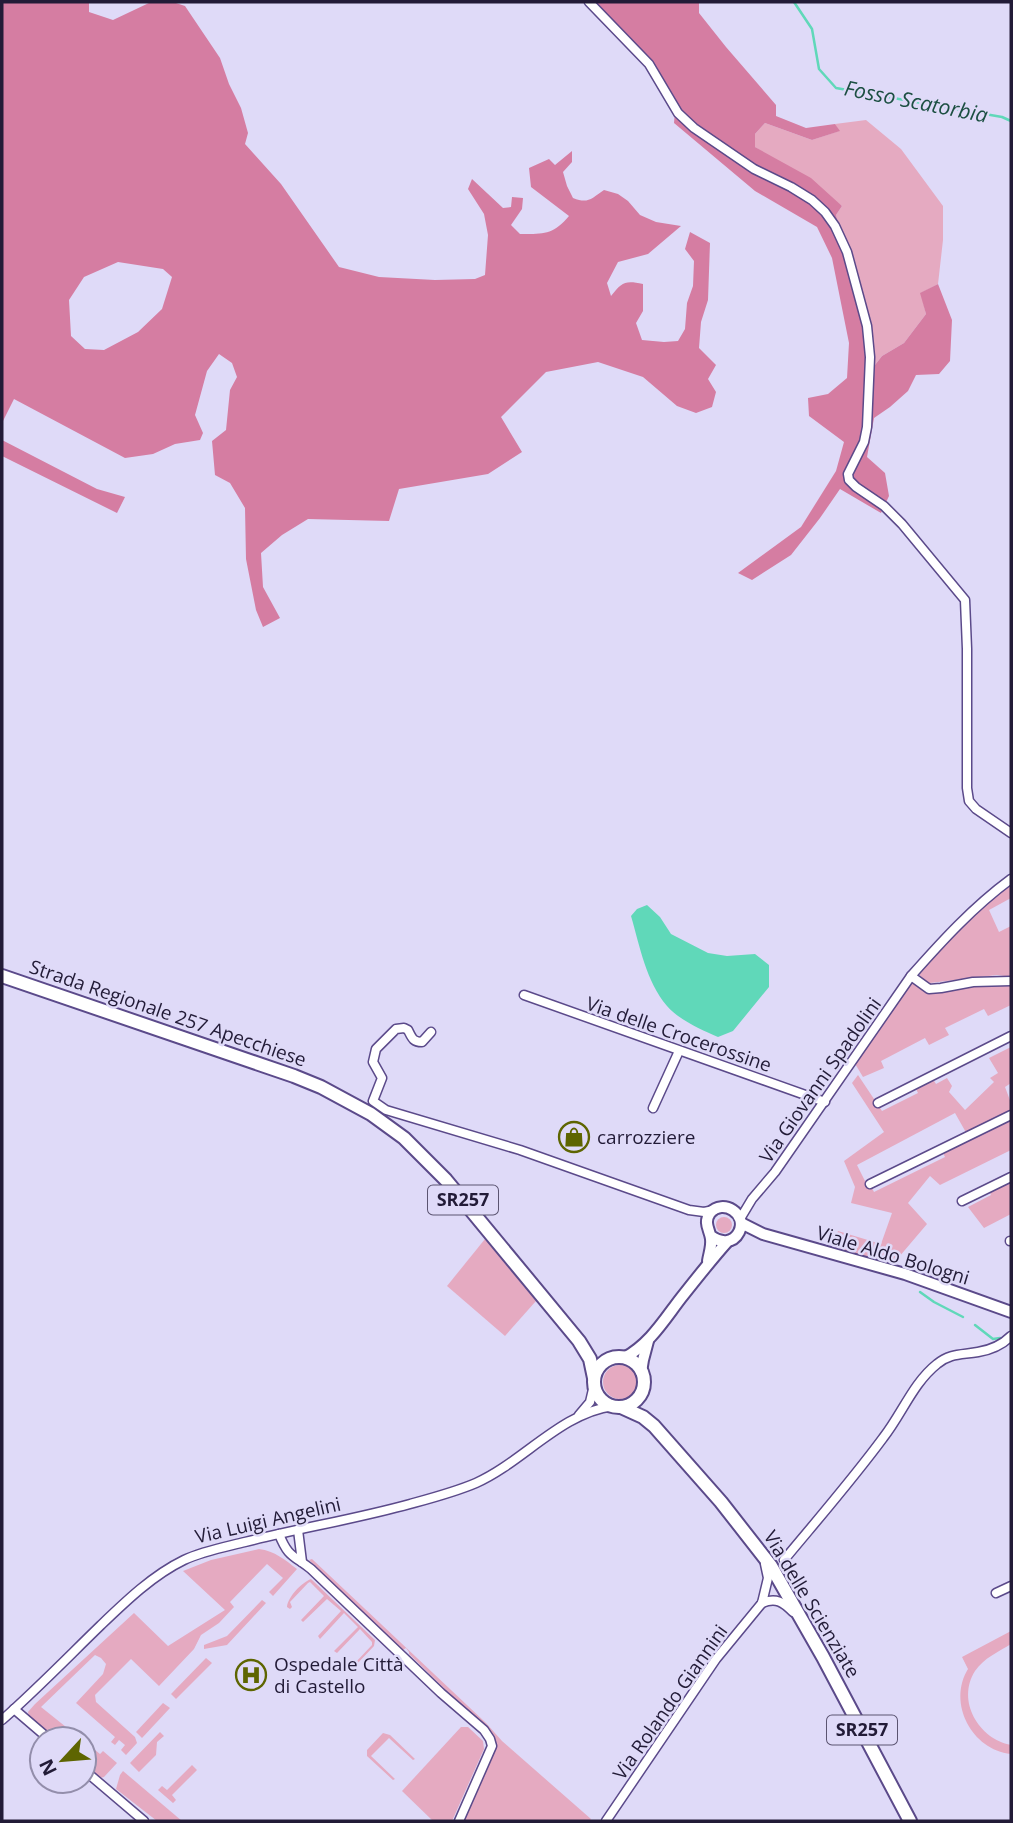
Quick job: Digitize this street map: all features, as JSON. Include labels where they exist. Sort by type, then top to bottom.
[{"type":"main road","name":"Strada Regionale 257 Apecchiese","points":[[2,976],[230,1053],[321,1087],[371,1114],[413,1147],[446,1180],[579,1341]]},
{"type":"main road","points":[[594,1382],[601,1365],[636,1352],[648,1341],[708,1263],[740,1231],[741,1221],[732,1209],[726,1207],[714,1210],[708,1217],[708,1263]]},
{"type":"main road","name":"Viale Aldo Bologni","points":[[741,1221],[763,1234],[905,1274],[1011,1312]]},
{"type":"main road","points":[[709,1232],[716,1240],[731,1240]]},
{"type":"main road","name":"Viale Aldo Bologni","points":[[731,1240],[748,1234],[763,1234]]},
{"type":"main road","name":"SR257","points":[[579,1341],[595,1352],[635,1363],[641,1372],[643,1388]]},
{"type":"main road","name":"SR257","points":[[579,1341],[590,1359],[600,1399],[617,1407]]},
{"type":"main road","points":[[641,1372],[648,1341]]},
{"type":"main road","points":[[617,1407],[635,1401],[643,1388]]},
{"type":"main road","name":"Via delle Scienziate","points":[[643,1388],[646,1410],[654,1426]]},
{"type":"main road","name":"Via delle Scienziate","points":[[617,1407],[643,1417],[654,1426],[752,1540],[781,1583],[813,1639],[881,1763],[909,1821]]},
{"type":"street","points":[[589,2],[649,64],[678,113],[754,169],[812,200],[835,226],[847,252],[867,326],[870,357],[867,426],[864,442],[848,474],[849,480],[884,506],[902,524],[965,600],[969,801],[976,809],[1011,833]]},
{"type":"street","name":"Via Giovanni Spadolini","points":[[741,1221],[752,1199],[775,1172],[825,1102],[911,976],[978,905],[1011,879]]},
{"type":"street","points":[[911,976],[929,989],[980,981],[1011,981]]},
{"type":"street","name":"Via delle Crocerossine","points":[[524,995],[825,1102]]},
{"type":"street","points":[[431,1032],[422,1042],[416,1042],[408,1030],[396,1029],[376,1049],[373,1062],[382,1078],[373,1101],[387,1110],[520,1150],[689,1210],[714,1210]]},
{"type":"street","points":[[878,1103],[1011,1036]]},
{"type":"street","points":[[653,1108],[679,1051]]},
{"type":"street","points":[[870,1184],[1011,1115]]},
{"type":"street","points":[[962,1201],[1011,1177]]},
{"type":"street","name":"Via Giovanni Spadolini","points":[[732,1209],[752,1199]]},
{"type":"street","points":[[689,1210],[709,1232]]},
{"type":"street","points":[[784,1560],[884,1437],[932,1368],[952,1355],[990,1349],[1011,1336]]},
{"type":"street","name":"Via Luigi Angelini","points":[[2,1720],[122,1605],[167,1569],[203,1553],[373,1514],[475,1484],[579,1415],[590,1402],[594,1382]]},
{"type":"street","name":"Via Luigi Angelini","points":[[579,1415],[600,1408],[617,1407]]},
{"type":"street","points":[[298,1530],[302,1562]]},
{"type":"street","points":[[279,1534],[291,1556],[302,1562],[484,1730],[490,1739],[492,1746],[458,1821]]},
{"type":"street","points":[[752,1540],[767,1572],[768,1583],[762,1602]]},
{"type":"street","points":[[996,1593],[1011,1586]]},
{"type":"street","points":[[762,1602],[775,1599],[785,1603],[813,1639]]},
{"type":"street","name":"Via Rolando Giannini","points":[[606,1821],[716,1659],[762,1602]]},
{"type":"street","points":[[14,1709],[33,1725]]},
{"type":"street","points":[[98,1782],[144,1821]]},
{"type":"shaded area","points":[[2,2],[89,2],[89,12],[113,20],[151,2],[173,2],[185,6],[220,58],[241,108],[248,133],[245,144],[281,184],[339,267],[379,277],[435,280],[475,279],[485,275],[488,235],[484,214],[468,189],[472,179],[503,208],[511,207],[512,197],[523,198],[522,209],[511,225],[520,234],[548,232],[569,216],[531,187],[529,168],[549,159],[555,165],[572,151],[572,162],[563,172],[573,198],[586,200],[604,190],[618,194],[640,215],[656,222],[681,226],[648,254],[618,262],[607,283],[611,296],[624,283],[643,284],[643,311],[636,323],[642,340],[678,341],[685,329],[687,303],[693,286],[694,261],[685,249],[690,232],[710,243],[708,300],[701,322],[699,348],[716,365],[708,379],[716,392],[712,407],[696,413],[677,406],[643,377],[598,362],[546,372],[501,417],[522,452],[488,474],[399,489],[389,521],[308,519],[282,535],[261,553],[263,587],[280,618],[263,627],[256,610],[246,559],[245,508],[230,483],[215,475],[212,441],[226,430],[230,390],[237,377],[232,363],[219,354],[207,371],[195,415],[203,433],[200,440],[175,444],[153,454],[125,458],[14,399],[2,423]],"holes":[[[118,262],[163,269],[172,277],[162,309],[138,332],[104,350],[85,349],[71,336],[69,300],[84,277]]]},
{"type":"shaded area","points":[[595,2],[699,2],[699,13],[776,105],[776,116],[806,128],[835,124],[840,131],[812,140],[765,123],[755,134],[755,147],[811,178],[842,206],[836,215],[875,365],[882,356],[904,343],[926,314],[920,293],[938,284],[952,320],[950,361],[939,374],[916,375],[908,391],[874,418],[867,457],[885,473],[889,496],[881,513],[840,489],[791,555],[752,580],[738,573],[801,527],[836,471],[844,442],[809,416],[808,398],[828,394],[847,378],[849,343],[832,258],[817,227],[755,191],[674,123],[676,100],[650,58]]},
{"type":"shaded area","points":[[866,120],[901,149],[943,206],[943,240],[938,284],[921,293],[926,314],[904,343],[882,356],[875,365],[836,215],[842,206],[755,147],[755,134],[765,123],[812,140],[839,131],[835,124]]},
{"type":"shaded area","points":[[2,440],[97,489],[125,497],[117,513],[2,456]]},
{"type":"shaded area","points":[[1011,882],[1011,898],[989,910],[999,932],[1011,926],[1011,977],[997,975],[930,983],[924,981],[920,976],[920,969],[974,911]]},
{"type":"shaded area","points":[[647,905],[660,917],[671,934],[708,953],[727,956],[755,954],[769,965],[769,987],[733,1031],[718,1037],[705,1031],[678,1016],[660,996],[644,963],[631,916],[637,909]]},
{"type":"shaded area","points":[[912,982],[927,991],[988,983],[1011,985],[1011,1005],[988,1016],[984,1009],[945,1028],[949,1035],[929,1045],[925,1038],[881,1061],[884,1068],[863,1077],[854,1062]]},
{"type":"shaded area","points":[[1011,1047],[1011,1083],[1005,1087],[1011,1103],[1011,1150],[940,1185],[930,1176],[908,1203],[927,1224],[893,1264],[832,1247],[838,1231],[881,1244],[892,1213],[851,1203],[855,1187],[844,1161],[884,1132],[852,1083],[858,1075],[882,1111],[918,1093],[914,1085],[931,1076],[936,1084],[947,1078],[952,1086],[949,1092],[965,1110],[994,1082],[990,1078],[998,1073],[989,1058]],"holes":[[[955,1113],[968,1136],[941,1149],[945,1157],[874,1192],[870,1184],[867,1185],[857,1165]]]},
{"type":"shaded area","points":[[1011,1177],[1011,1214],[984,1228],[968,1207],[991,1195],[988,1188]]},
{"type":"shaded area","points":[[724,1217],[732,1225],[724,1233],[716,1225]]},
{"type":"shaded area","points":[[485,1239],[536,1301],[505,1336],[447,1286]]},
{"type":"shaded area","points":[[620,1365],[632,1370],[637,1382],[632,1394],[620,1399],[608,1394],[603,1382],[608,1370]]},
{"type":"shaded area","points":[[259,1549],[275,1554],[297,1569],[273,1596],[269,1592],[283,1578],[267,1564],[230,1602],[234,1607],[219,1623],[201,1635],[194,1649],[159,1686],[131,1659],[95,1695],[96,1702],[135,1737],[137,1743],[126,1755],[121,1750],[125,1745],[119,1740],[115,1745],[111,1742],[115,1737],[76,1703],[103,1674],[106,1664],[95,1655],[41,1707],[64,1725],[37,1725],[29,1718],[28,1712],[35,1704],[134,1613],[168,1646],[225,1610],[183,1571],[211,1560]]},
{"type":"shaded area","points":[[312,1559],[486,1723],[502,1741],[591,1819],[463,1821],[496,1748],[493,1736],[406,1648],[403,1650],[309,1560]]},
{"type":"shaded area","points":[[311,1579],[375,1640],[374,1646],[355,1666],[346,1662],[348,1660],[355,1663],[372,1642],[360,1629],[337,1653],[334,1651],[358,1627],[344,1613],[320,1639],[318,1636],[341,1611],[327,1599],[303,1622],[301,1620],[324,1596],[310,1582],[290,1602],[292,1607],[287,1607],[296,1591]]},
{"type":"shaded area","points":[[262,1600],[266,1603],[227,1645],[204,1649],[204,1645],[227,1636]]},
{"type":"shaded area","points":[[1011,1631],[1011,1644],[979,1666],[970,1683],[968,1694],[974,1717],[981,1727],[999,1741],[1011,1745],[1011,1754],[997,1751],[975,1734],[967,1723],[960,1696],[968,1669],[962,1657]]},
{"type":"shaded area","points":[[206,1658],[212,1663],[176,1699],[171,1694]]},
{"type":"shaded area","points":[[163,1703],[170,1708],[142,1738],[136,1732]]},
{"type":"shaded area","points":[[461,1727],[468,1727],[483,1741],[484,1749],[452,1821],[433,1821],[402,1791]]},
{"type":"shaded area","points":[[160,1732],[164,1736],[157,1742],[156,1755],[139,1772],[130,1763]]},
{"type":"shaded area","points":[[383,1733],[390,1735],[415,1759],[389,1738],[371,1756],[395,1779],[393,1780],[367,1756],[367,1750]]},
{"type":"shaded area","points":[[103,1751],[117,1763],[100,1778],[98,1752]]},
{"type":"shaded area","points":[[192,1765],[197,1770],[172,1795],[176,1800],[173,1803],[158,1790],[162,1786],[167,1790]]},
{"type":"shaded area","points":[[123,1771],[182,1821],[157,1821],[116,1789]]},
{"type":"waterway","name":"Fosso Scatorbia","points":[[794,2],[812,29],[819,69],[836,88],[1002,117],[1011,121]]},
{"type":"waterway","points":[[920,1292],[963,1317]]},
{"type":"waterway","points":[[975,1325],[993,1339],[1000,1338]]},
{"type":"place","name":"carrozziere","points":[[574,1137]]},
{"type":"place","name":"Ospedale Città di Castello","points":[[251,1675]]}]
